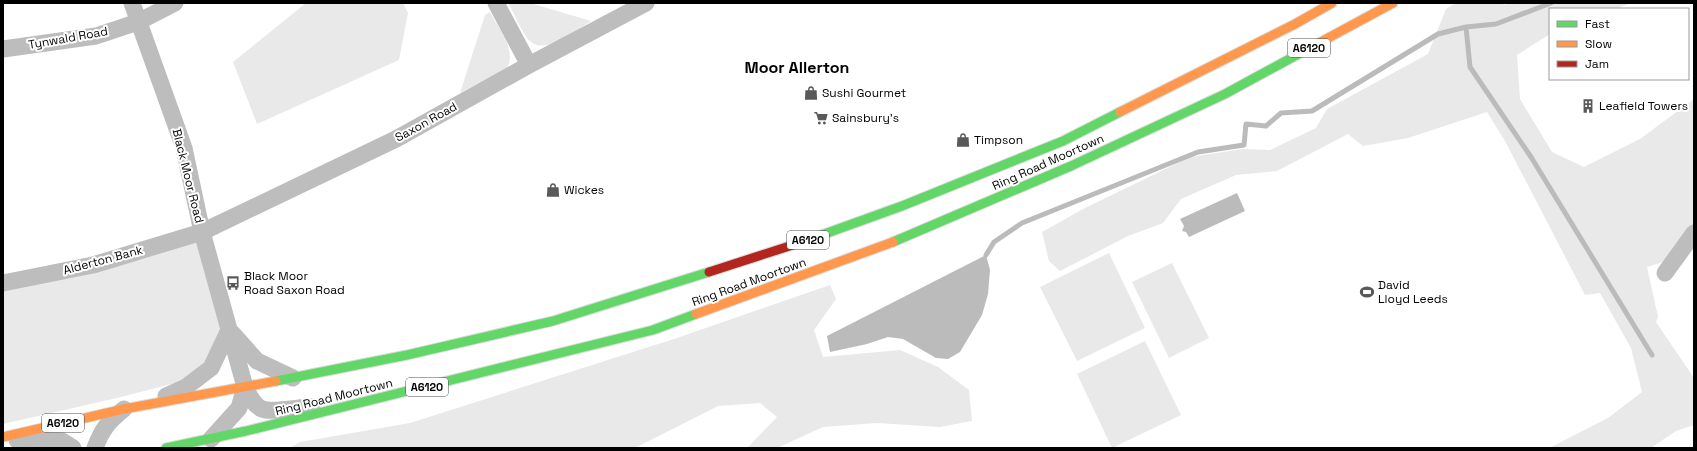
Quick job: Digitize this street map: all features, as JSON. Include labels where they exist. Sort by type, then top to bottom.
[{"type":"highway","name":"Ring Road Moortown","points":[[124,409],[245,388],[408,355],[553,321],[774,252],[895,209],[1063,141],[1296,24],[1332,3]]},
{"type":"highway","name":"Ring Road Moortown","points":[[166,448],[211,439],[652,330],[904,238],[1071,166],[1225,94],[1393,3]]},
{"type":"highway","name":"A6120","points":[[3,439],[124,409]]},
{"type":"street","name":"Black Moor Road","points":[[132,3],[184,148],[202,232],[245,388],[251,400],[262,409],[282,410],[301,407],[342,406]]},
{"type":"street","name":"Tynwald Road","points":[[3,49],[96,36],[138,22],[175,3]]},
{"type":"street","points":[[496,3],[529,65]]},
{"type":"street","name":"Saxon Road","points":[[202,232],[396,139],[529,65],[646,3]]},
{"type":"street","name":"Alderton Bank","points":[[3,283],[93,265],[202,232]]},
{"type":"street","points":[[1665,273],[1694,233]]},
{"type":"street","name":"Black Moor Road","points":[[229,330],[257,361],[293,378]]},
{"type":"street","points":[[146,405],[186,387],[211,368],[229,330]]},
{"type":"street","points":[[211,439],[239,408],[245,388]]},
{"type":"street","points":[[95,448],[99,436],[108,421],[124,409]]},
{"type":"street","points":[[3,439],[62,440],[73,448]]},
{"type":"shaded area","points":[[306,3],[403,3],[408,13],[399,60],[257,124],[233,62]]},
{"type":"shaded area","points":[[508,3],[530,3],[591,21],[569,36],[551,44],[534,44],[525,35]]},
{"type":"shaded area","points":[[1456,3],[1502,3],[1504,5],[1510,3],[1631,3],[1618,8],[1549,8],[1549,35],[1517,55],[1520,99],[1552,152],[1584,167],[1640,139],[1694,99],[1694,226],[1663,262],[1647,267],[1658,317],[1656,322],[1694,378],[1694,425],[1676,431],[1651,448],[1549,448],[1608,418],[1642,392],[1631,348],[1600,293],[1585,295],[1505,141],[1487,112],[1408,138],[1363,146],[1348,134],[1277,171],[1236,175],[1181,199],[1163,223],[1128,236],[1060,271],[1049,261],[1042,232],[1083,209],[1190,157],[1243,149],[1270,150],[1316,128],[1327,109],[1428,54],[1446,9]]},
{"type":"shaded area","points":[[490,12],[502,32],[508,46],[510,53],[507,68],[460,93],[485,15]]},
{"type":"shaded area","points":[[1237,193],[1245,211],[1189,237],[1186,232],[1182,231],[1184,226],[1180,219]]},
{"type":"shaded area","points":[[202,232],[229,330],[208,359],[183,381],[3,424],[3,283]]},
{"type":"shaded area","points":[[1109,253],[1145,328],[1077,361],[1040,287]]},
{"type":"shaded area","points":[[986,255],[990,270],[988,294],[982,315],[960,352],[948,359],[936,358],[903,339],[888,337],[867,344],[830,352],[827,336]]},
{"type":"shaded area","points":[[1172,263],[1209,338],[1169,358],[1132,282]]},
{"type":"shaded area","points":[[830,285],[836,299],[814,330],[823,357],[900,350],[938,367],[969,390],[972,421],[940,427],[877,423],[823,427],[777,448],[747,448],[777,417],[760,403],[718,406],[635,448],[290,448],[300,442],[410,423],[677,338]]},
{"type":"shaded area","points":[[1145,341],[1181,415],[1112,448],[1077,374]]},
{"type":"waterway","points":[[1466,27],[1496,24],[1551,3]]},
{"type":"waterway","points":[[986,255],[994,242],[1022,223],[1198,152],[1244,145],[1246,124],[1266,126],[1281,113],[1312,111],[1438,34],[1466,27],[1470,67],[1531,157],[1652,355]]},
{"type":"traffic: fast","points":[[893,242],[1071,166],[1225,94],[1317,44]]},
{"type":"traffic: fast","points":[[805,241],[902,206],[1063,141],[1120,112]]},
{"type":"traffic: fast","points":[[276,381],[407,355],[553,321],[709,272]]},
{"type":"traffic: fast","points":[[166,448],[246,431],[653,330],[696,314]]},
{"type":"traffic: slow","points":[[1120,112],[1295,24],[1332,3]]},
{"type":"traffic: slow","points":[[1317,44],[1393,3]]},
{"type":"traffic: slow","points":[[696,314],[893,242]]},
{"type":"traffic: slow","points":[[3,437],[124,409],[276,381]]},
{"type":"traffic: jam","points":[[709,272],[805,241]]},
{"type":"place","name":"Sushi Gourmet","points":[[811,93]]},
{"type":"place","name":"Leafield Towers","points":[[1588,106]]},
{"type":"place","name":"Sainsbury's","points":[[821,118]]},
{"type":"place","name":"Timpson","points":[[963,140]]},
{"type":"place","name":"Wickes","points":[[553,190]]},
{"type":"place","name":"Black Moor Road Saxon Road","points":[[233,283]]},
{"type":"place","name":"David Lloyd Leeds","points":[[1367,292]]},
{"type":"district","name":"Moor Allerton","points":[[797,67]]}]
